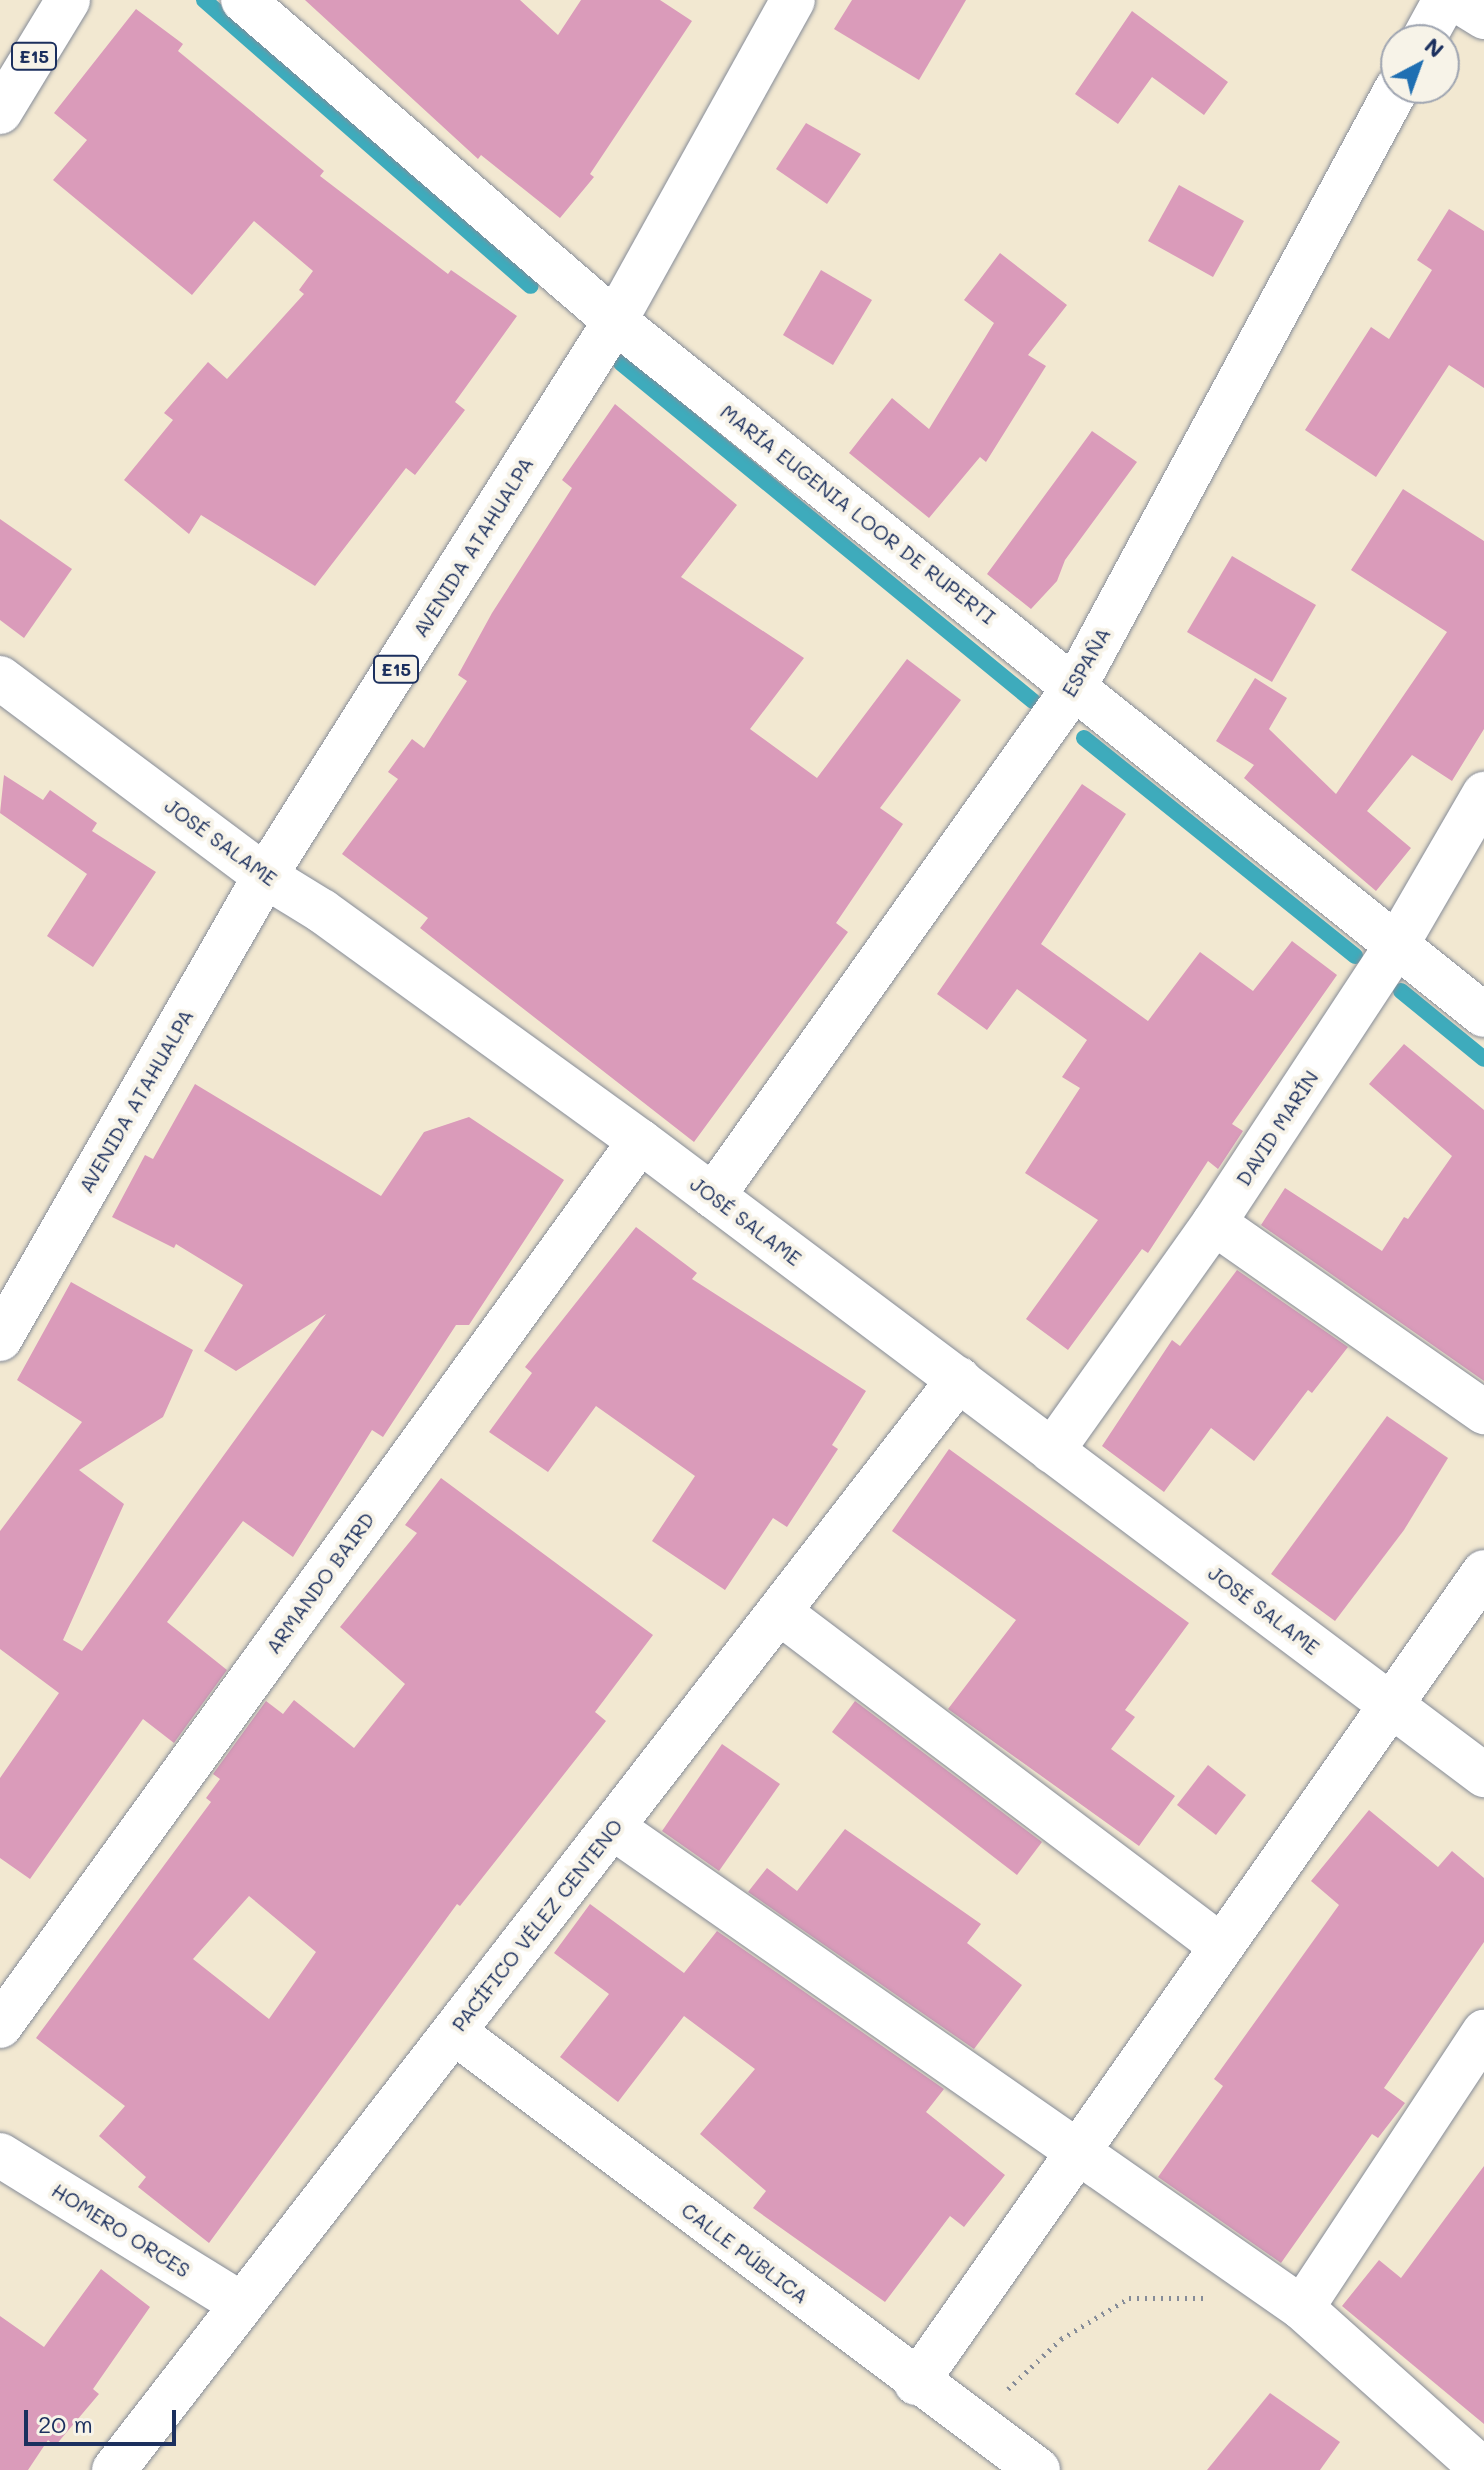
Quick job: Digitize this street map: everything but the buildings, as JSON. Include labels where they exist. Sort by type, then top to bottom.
[{"type":"main road","name":"E15","points":[[0,112],[68,0]]},
{"type":"main road","name":"MARÍA EUGENIA LOOR DE RUPERTI","points":[[243,0],[615,321],[1484,1015]]},
{"type":"main road","name":"AVENIDA ATAHUALPA","points":[[0,1339],[265,876],[615,321],[793,0]]},
{"type":"main road","points":[[1432,24],[1445,0]]},
{"type":"main road","points":[[1457,0],[1484,17]]},
{"type":"main road","name":"ESPAÑA","points":[[713,1196],[1075,686],[1388,104]]},
{"type":"main road","name":"JOSÉ SALAME","points":[[0,678],[265,876],[322,911],[640,1141],[1484,1775]]},
{"type":"main road","name":"DAVID MARÍN","points":[[1052,1451],[1214,1223],[1396,946],[1484,794]]},
{"type":"main road","name":"ARMANDO BAIRD","points":[[0,2026],[640,1141]]},
{"type":"main road","points":[[1214,1223],[1484,1412]]},
{"type":"main road","name":"PACÍFICO VÉLEZ CENTENO","points":[[114,2470],[959,1379]]},
{"type":"main road","points":[[916,2383],[1484,1572]]},
{"type":"main road","points":[[779,1612],[1221,1946]]},
{"type":"main road","points":[[612,1827],[1302,2308],[1484,2470]]},
{"type":"main road","name":"CALLE PÚBLICA","points":[[454,2032],[916,2383],[1038,2470]]},
{"type":"main road","points":[[1302,2308],[1484,2032]]},
{"type":"main road","name":"HOMERO ORCES","points":[[0,2155],[241,2304]]},
{"type":"path","points":[[972,2423],[1061,2339],[1129,2298],[1218,2300]]},
{"type":"waterway","points":[[204,0],[531,286]]},
{"type":"waterway","points":[[621,363],[1033,701]]},
{"type":"waterway","points":[[1084,738],[1355,956]]},
{"type":"waterway","points":[[1401,991],[1484,1059]]}]
